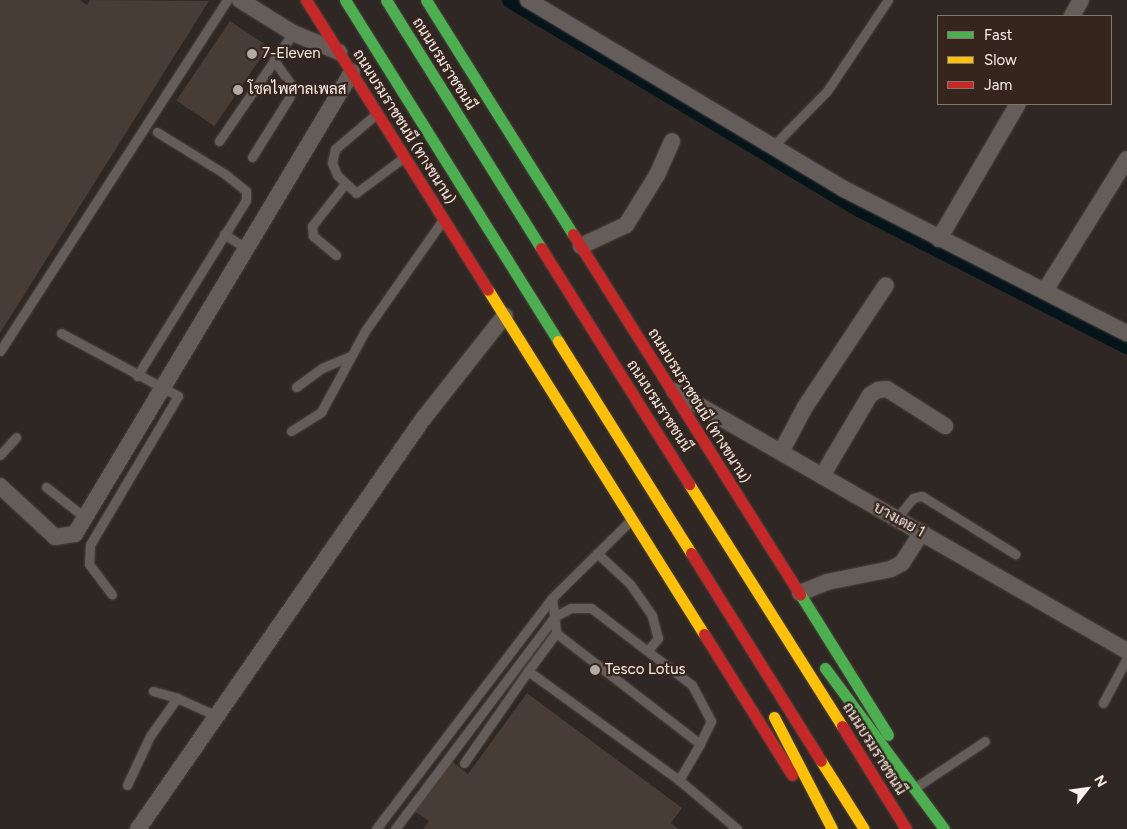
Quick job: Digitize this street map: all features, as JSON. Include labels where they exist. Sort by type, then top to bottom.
[{"type":"main road","name":"ถนนบรมราชชนนี (ทางขนาน)","points":[[306,0],[826,829]]},
{"type":"main road","points":[[345,0],[864,829]]},
{"type":"main road","name":"ถนนบรมราชชนนี","points":[[386,0],[906,829]]},
{"type":"main road","name":"ถนนบรมราชชนนี (ทางขนาน)","points":[[426,0],[919,784],[945,829]]},
{"type":"main road","points":[[749,576],[815,656],[945,829]]},
{"type":"main road","points":[[731,617],[770,709],[832,829]]},
{"type":"street","points":[[240,0],[293,32],[339,52]]},
{"type":"street","points":[[528,0],[772,147],[938,239],[1046,289],[1127,332]]},
{"type":"street","points":[[1073,15],[1081,0]]},
{"type":"street","points":[[0,486],[55,536],[70,537],[87,519],[244,247],[352,72]]},
{"type":"street","points":[[938,239],[1017,105]]},
{"type":"street","points":[[581,246],[626,225],[653,183],[672,141]]},
{"type":"street","points":[[1046,289],[1127,159]]},
{"type":"street","points":[[781,452],[805,407],[886,285]]},
{"type":"street","points":[[138,829],[423,419],[505,315]]},
{"type":"street","name":"บางเตย 1","points":[[670,389],[1127,651]]},
{"type":"street","points":[[822,476],[870,395],[878,390],[887,389],[945,426]]},
{"type":"street","points":[[800,594],[827,582],[891,569],[902,563],[922,532]]},
{"type":"lane","points":[[0,351],[227,0]]},
{"type":"lane","points":[[772,147],[827,92],[888,0]]},
{"type":"lane","points":[[219,141],[293,32]]},
{"type":"lane","points":[[252,157],[290,98],[292,86],[274,60]]},
{"type":"lane","points":[[378,113],[335,149],[332,163],[344,185],[351,192],[362,191],[405,156]]},
{"type":"lane","points":[[137,376],[246,200],[246,191],[157,132]]},
{"type":"lane","points":[[336,255],[312,236],[312,226],[344,185]]},
{"type":"lane","points":[[291,431],[321,412],[350,356],[444,218]]},
{"type":"lane","points":[[224,234],[244,247]]},
{"type":"lane","points":[[61,333],[161,389],[178,396],[87,554],[94,573],[112,594]]},
{"type":"lane","points":[[296,386],[322,368],[350,356]]},
{"type":"lane","points":[[0,455],[16,437]]},
{"type":"lane","points":[[46,488],[87,519]]},
{"type":"lane","points":[[896,519],[913,498],[922,496],[1015,554]]},
{"type":"lane","points":[[376,829],[552,598],[632,520]]},
{"type":"lane","points":[[597,553],[630,584],[652,616],[658,638],[649,649]]},
{"type":"lane","points":[[464,763],[556,633],[552,598]]},
{"type":"lane","points":[[394,829],[554,617],[571,608],[591,608],[649,649],[692,686],[703,701],[711,721],[679,780]]},
{"type":"lane","points":[[556,633],[700,744]]},
{"type":"lane","points":[[1102,703],[1127,658]]},
{"type":"lane","points":[[528,671],[679,780],[737,829]]},
{"type":"lane","points":[[153,691],[177,698],[217,716]]},
{"type":"lane","points":[[127,785],[150,736],[177,698]]},
{"type":"lane","points":[[919,784],[985,741]]},
{"type":"building","points":[[0,0],[80,0],[87,5],[90,0],[209,1],[0,333]]},
{"type":"building","points":[[230,21],[268,47],[214,126],[176,101]]},
{"type":"building","points":[[527,693],[682,808],[671,823],[679,829],[423,829],[429,821],[414,811],[451,761],[468,774]]},
{"type":"waterway","points":[[510,0],[859,209],[1127,346]]},
{"type":"traffic: fast","points":[[345,0],[558,341]]},
{"type":"traffic: fast","points":[[386,0],[541,248]]},
{"type":"traffic: fast","points":[[426,0],[573,234]]},
{"type":"traffic: fast","points":[[800,594],[888,735]]},
{"type":"traffic: fast","points":[[825,668],[944,829]]},
{"type":"traffic: slow","points":[[488,290],[704,634]]},
{"type":"traffic: slow","points":[[558,341],[691,553]]},
{"type":"traffic: slow","points":[[689,484],[842,726]]},
{"type":"traffic: slow","points":[[774,717],[832,829]]},
{"type":"traffic: slow","points":[[821,761],[864,829]]},
{"type":"traffic: jam","points":[[306,0],[488,290]]},
{"type":"traffic: jam","points":[[573,234],[800,594]]},
{"type":"traffic: jam","points":[[541,248],[689,484]]},
{"type":"traffic: jam","points":[[691,553],[821,761]]},
{"type":"traffic: jam","points":[[704,634],[792,775]]},
{"type":"traffic: jam","points":[[842,726],[906,829]]},
{"type":"place","name":"7-Eleven","points":[[252,54]]},
{"type":"place","name":"โชคไพศาลเพลส","points":[[238,90]]},
{"type":"place","name":"Tesco Lotus","points":[[595,670]]}]
